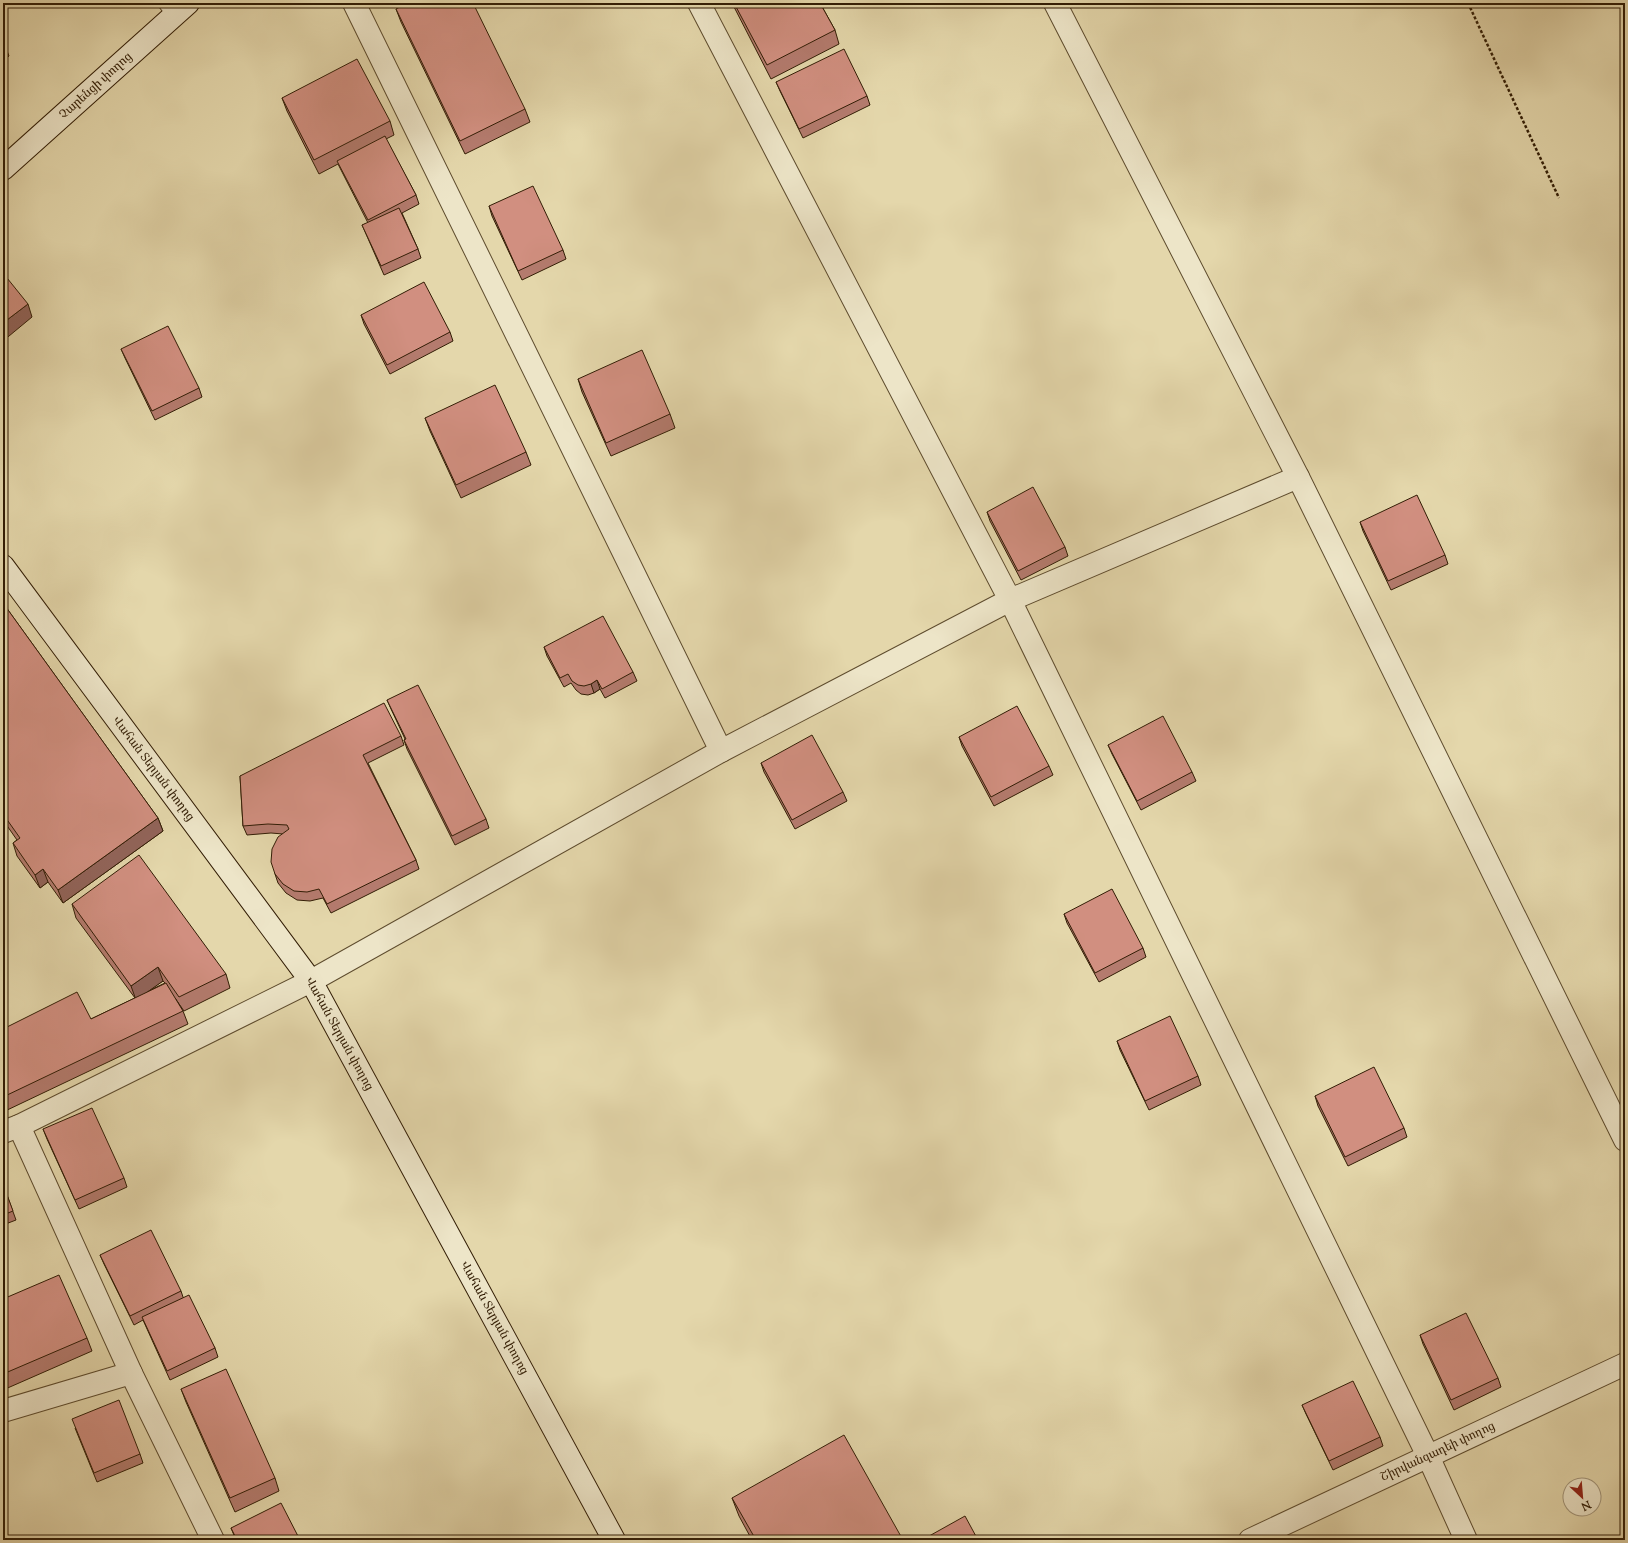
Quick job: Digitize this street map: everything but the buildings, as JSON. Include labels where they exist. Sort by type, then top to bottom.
[{"type":"street","points":[[354,3],[721,751]]},
{"type":"street","points":[[699,3],[1010,600],[1428,1456],[1466,1540]]},
{"type":"street","points":[[1055,3],[1298,477],[1625,1140]]},
{"type":"street","name":"Չարենցի փողոց","points":[[3,169],[176,7]]},
{"type":"street","points":[[213,1540],[11,1129],[311,981],[721,751],[1010,600],[1298,477]]},
{"type":"street","name":"Վահան Տերյան փողոց","points":[[3,566],[311,981],[614,1540]]},
{"type":"street","name":"Շիրվանզադեի փողոց","points":[[1250,1540],[1625,1364]]},
{"type":"street","points":[[3,1411],[131,1373]]},
{"type":"path","points":[[1468,3],[1559,198]]}]
